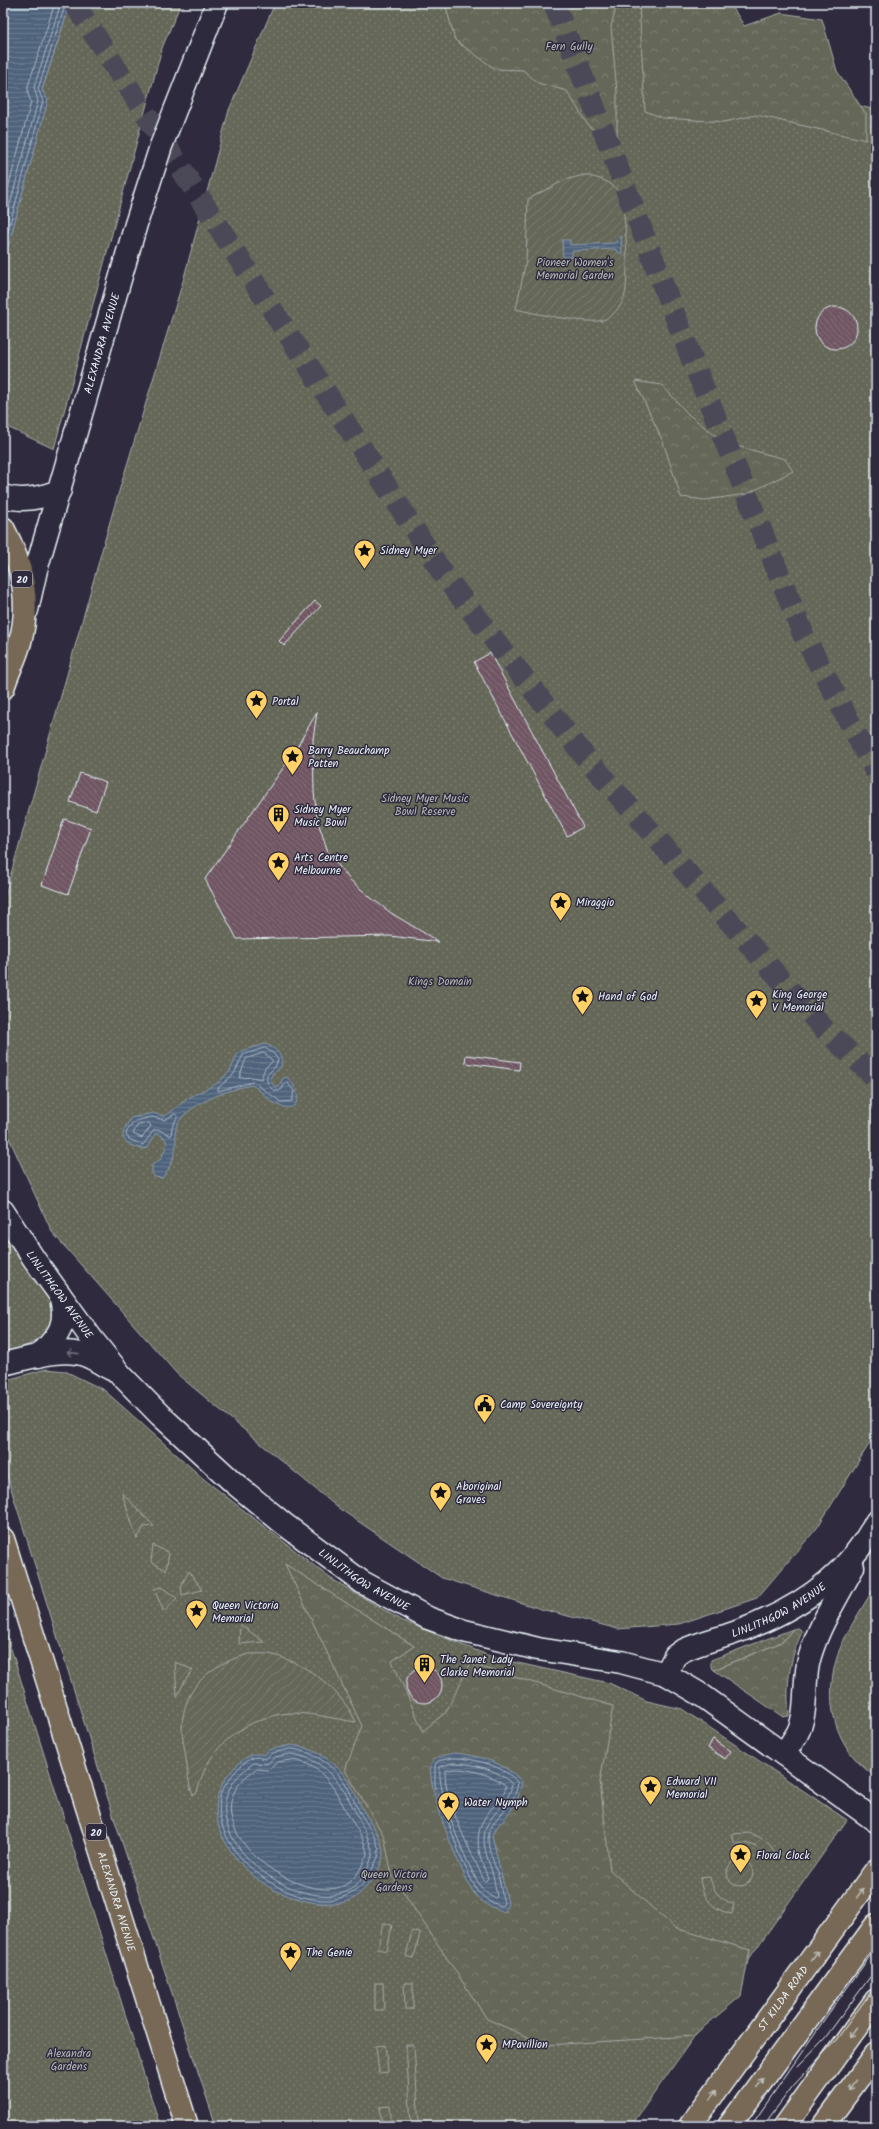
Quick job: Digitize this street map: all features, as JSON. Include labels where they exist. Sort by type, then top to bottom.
[{"type":"main road","name":"20","points":[[3,528],[15,552],[22,576],[25,599],[22,633]]},
{"type":"main road","name":"ALEXANDRA AVENUE","points":[[3,688],[22,633]]},
{"type":"main road","name":"ALEXANDRA AVENUE","points":[[3,1539],[187,2126]]},
{"type":"main road","name":"ST KILDA ROAD","points":[[690,2126],[876,1870]]},
{"type":"main road","points":[[729,2126],[876,1925]]},
{"type":"main road","points":[[785,2126],[876,2000]]},
{"type":"main road","points":[[823,2126],[876,2054]]},
{"type":"street","name":"ALEXANDRA AVENUE","points":[[22,633],[34,580],[133,232],[161,146],[218,3]]},
{"type":"street","points":[[3,496],[14,498],[31,498],[60,490]]},
{"type":"street","name":"LINLITHGOW AVENUE","points":[[3,1211],[34,1259],[92,1339],[121,1375],[180,1435],[234,1483],[362,1582],[389,1598],[434,1621],[487,1638],[538,1649],[601,1658],[666,1674],[695,1691],[876,1821]]},
{"type":"street","points":[[38,1356],[54,1339],[63,1324],[64,1314],[59,1292]]},
{"type":"street","name":"LINLITHGOW AVENUE","points":[[3,1364],[38,1356],[73,1353],[86,1355],[121,1375]]},
{"type":"street","points":[[783,1754],[796,1736],[800,1726],[804,1705],[804,1682],[812,1649],[874,1525]]},
{"type":"street","name":"LINLITHGOW AVENUE","points":[[666,1674],[676,1656],[682,1651],[775,1617],[809,1598],[848,1564],[874,1525]]},
{"type":"green space","points":[[181,3],[162,48],[54,449],[3,425],[3,265],[47,100],[42,90],[70,4]]},
{"type":"green space","name":"Kings Domain","points":[[275,3],[673,3],[828,98],[876,110],[876,1433],[817,1528],[757,1598],[679,1624],[618,1629],[541,1609],[442,1578],[337,1507],[177,1374],[52,1232],[3,1125],[3,902],[113,511],[183,281],[229,110]]},
{"type":"green space","name":"Fern Gully","points":[[447,3],[617,3],[611,27],[617,92],[617,139],[589,127],[567,91],[538,83],[523,70],[495,69],[455,40],[446,7]]},
{"type":"green space","points":[[639,3],[730,3],[744,26],[781,13],[822,19],[837,71],[866,114],[866,140],[756,115],[724,122],[663,118],[645,111]]},
{"type":"green space","name":"Pioneer Women's Memorial Garden","points":[[584,175],[610,183],[620,195],[624,216],[627,263],[626,290],[621,305],[610,317],[597,321],[561,318],[516,309],[526,261],[528,199],[565,180]]},
{"type":"green space","points":[[635,381],[662,385],[688,414],[725,443],[785,459],[793,471],[747,494],[705,500],[681,497],[663,442]]},
{"type":"green space","points":[[3,1233],[48,1297],[52,1310],[52,1320],[49,1329],[35,1342],[3,1352]]},
{"type":"green space","name":"Queen Victoria Gardens","points":[[46,1369],[65,1371],[104,1390],[205,1480],[330,1578],[401,1620],[495,1658],[609,1683],[647,1701],[682,1709],[847,1820],[631,2126],[216,2126],[114,1818],[3,1463],[3,1381]]},
{"type":"green space","points":[[122,1493],[154,1526],[144,1527],[137,1539]]},
{"type":"green space","points":[[153,1545],[169,1553],[166,1570],[151,1562]]},
{"type":"green space","points":[[285,1564],[414,1646],[392,1661],[423,1731],[446,1712],[470,1664],[613,1706],[600,1782],[610,1870],[675,1928],[750,1950],[741,1996],[693,2036],[546,2045],[487,2019],[392,1875],[384,1836],[345,1770],[362,1726]]},
{"type":"green space","points":[[189,1571],[202,1590],[182,1595],[181,1586]]},
{"type":"green space","points":[[876,1584],[876,1777],[861,1765],[850,1752],[841,1737],[835,1721],[832,1704],[832,1687],[834,1669],[839,1651],[851,1625]]},
{"type":"green space","points":[[161,1587],[177,1598],[164,1612],[154,1589]]},
{"type":"green space","name":"Alexandra Gardens","points":[[3,1623],[160,2126],[3,2126]]},
{"type":"green space","points":[[240,1624],[264,1642],[239,1644]]},
{"type":"green space","points":[[797,1628],[802,1632],[791,1663],[788,1684],[789,1716],[783,1717],[714,1670],[782,1642],[793,1629]]},
{"type":"green space","points":[[793,1629],[782,1642],[714,1670],[711,1667],[711,1660]]},
{"type":"green space","points":[[249,1654],[274,1655],[287,1659],[311,1672],[332,1689],[341,1699],[356,1722],[318,1715],[295,1713],[267,1717],[254,1722],[241,1729],[219,1748],[204,1771],[196,1794],[193,1795],[189,1782],[182,1732],[184,1713],[188,1700],[194,1689],[211,1671],[235,1658]]},
{"type":"green space","points":[[175,1662],[193,1670],[184,1682],[177,1697]]},
{"type":"green space","points":[[748,1833],[757,1836],[769,1844],[774,1851],[775,1856],[766,1858],[760,1850],[753,1845],[744,1843],[735,1844],[732,1834]]},
{"type":"green space","name":"Floral Clock","points":[[740,1860],[750,1863],[753,1873],[750,1883],[740,1886],[730,1883],[727,1873],[730,1863]]},
{"type":"green space","points":[[710,1877],[715,1891],[725,1900],[734,1904],[732,1914],[714,1906],[706,1897],[700,1878]]},
{"type":"green space","points":[[383,1923],[392,1925],[387,1951],[378,1949]]},
{"type":"green space","points":[[412,1931],[420,1933],[414,1958],[406,1956]]},
{"type":"green space","points":[[375,1983],[383,1983],[384,2010],[375,2010]]},
{"type":"green space","points":[[404,1983],[413,1983],[413,2009],[405,2009]]},
{"type":"green space","points":[[385,2045],[388,2072],[379,2073],[376,2046]]},
{"type":"green space","points":[[406,2045],[414,2045],[419,2126],[411,2126]]},
{"type":"green space","points":[[390,2106],[392,2126],[382,2126],[380,2107]]},
{"type":"water","points":[[3,3],[72,3],[70,4],[42,90],[48,100],[3,265]]},
{"type":"water","points":[[621,235],[622,255],[615,249],[572,251],[572,257],[563,257],[562,240],[570,240],[570,245],[615,243]]},
{"type":"water","points":[[265,1044],[273,1048],[279,1054],[282,1062],[278,1070],[272,1074],[271,1082],[274,1086],[278,1087],[283,1078],[287,1077],[292,1082],[297,1094],[296,1104],[293,1107],[287,1108],[280,1106],[272,1102],[252,1085],[232,1090],[208,1099],[187,1112],[180,1120],[176,1128],[175,1153],[172,1162],[162,1178],[155,1177],[152,1173],[152,1165],[161,1159],[166,1147],[166,1140],[161,1135],[155,1134],[148,1148],[142,1149],[129,1144],[123,1138],[123,1134],[124,1129],[131,1118],[153,1113],[163,1116],[168,1114],[190,1097],[218,1083],[230,1071],[237,1055],[241,1051]]},
{"type":"water","points":[[291,1745],[300,1746],[316,1752],[330,1761],[343,1773],[381,1842],[383,1854],[380,1867],[367,1886],[356,1897],[346,1902],[323,1904],[311,1902],[289,1896],[272,1889],[256,1878],[242,1865],[230,1850],[221,1834],[217,1817],[217,1800],[223,1783],[236,1766],[245,1758],[252,1755],[264,1755],[268,1750]]},
{"type":"water","points":[[454,1753],[491,1761],[516,1775],[522,1782],[514,1806],[492,1835],[508,1903],[505,1912],[488,1905],[480,1900],[474,1893],[461,1868],[438,1806],[430,1772],[432,1762],[439,1757]]},
{"type":"building","points":[[832,307],[840,307],[848,310],[854,316],[857,328],[854,340],[848,346],[840,349],[832,349],[824,346],[818,340],[815,332],[815,324],[818,316],[824,310]]},
{"type":"building","points":[[315,601],[321,606],[284,646],[279,641]]},
{"type":"building","points":[[490,653],[583,827],[567,836],[474,662]]},
{"type":"building","name":"Sidney Myer Music Bowl","points":[[317,712],[313,739],[314,792],[317,819],[328,852],[350,880],[370,897],[391,913],[439,942],[390,936],[237,939],[205,879],[293,754]]},
{"type":"building","points":[[80,773],[106,782],[96,811],[70,802]]},
{"type":"building","points":[[64,819],[91,828],[68,894],[42,885]]},
{"type":"building","points":[[466,1055],[520,1062],[519,1070],[465,1063]]},
{"type":"building","name":"The Janet Lady Clarke Memorial","points":[[428,1667],[437,1672],[441,1678],[441,1692],[437,1698],[428,1703],[420,1703],[411,1698],[407,1692],[406,1681],[411,1672],[417,1668]]},
{"type":"building","points":[[713,1739],[731,1751],[725,1759],[708,1748]]},
{"type":"tunnel","points":[[74,3],[443,574],[586,758],[823,1028],[876,1078]]},
{"type":"tunnel","points":[[554,3],[691,357],[804,636],[876,772]]},
{"type":"tram line","points":[[751,2126],[826,2017],[876,1948]]},
{"type":"tram line","points":[[798,2066],[825,2038],[876,1969]]},
{"type":"tram line","points":[[763,2126],[793,2086],[837,2039],[876,1985]]},
{"type":"place","name":"Sidney Myer","points":[[365,570]]},
{"type":"place","name":"Portal","points":[[257,720]]},
{"type":"place","name":"Barry Beauchamp Patten","points":[[293,776]]},
{"type":"place","name":"Sidney Myer Music Bowl","points":[[279,834]]},
{"type":"place","name":"Arts Centre Melbourne","points":[[278,882]]},
{"type":"place","name":"Miraggio","points":[[560,922]]},
{"type":"place","name":"Hand of God","points":[[583,1016]]},
{"type":"place","name":"King George V Memorial","points":[[756,1020]]},
{"type":"place","name":"Camp Sovereignty","points":[[485,1424]]},
{"type":"place","name":"Aboriginal Graves","points":[[440,1512]]},
{"type":"place","name":"Queen Victoria Memorial","points":[[197,1630]]},
{"type":"place","name":"The Janet Lady Clarke Memorial","points":[[424,1684]]},
{"type":"place","name":"Edward VII Memorial","points":[[650,1806]]},
{"type":"place","name":"Water Nymph","points":[[449,1822]]},
{"type":"place","name":"Floral Clock","points":[[740,1874]]},
{"type":"place","name":"The Genie","points":[[291,1972]]},
{"type":"place","name":"MPavillion","points":[[487,2064]]},
{"type":"park label","name":"Sidney Myer Music Bowl Reserve","points":[[425,804]]}]
